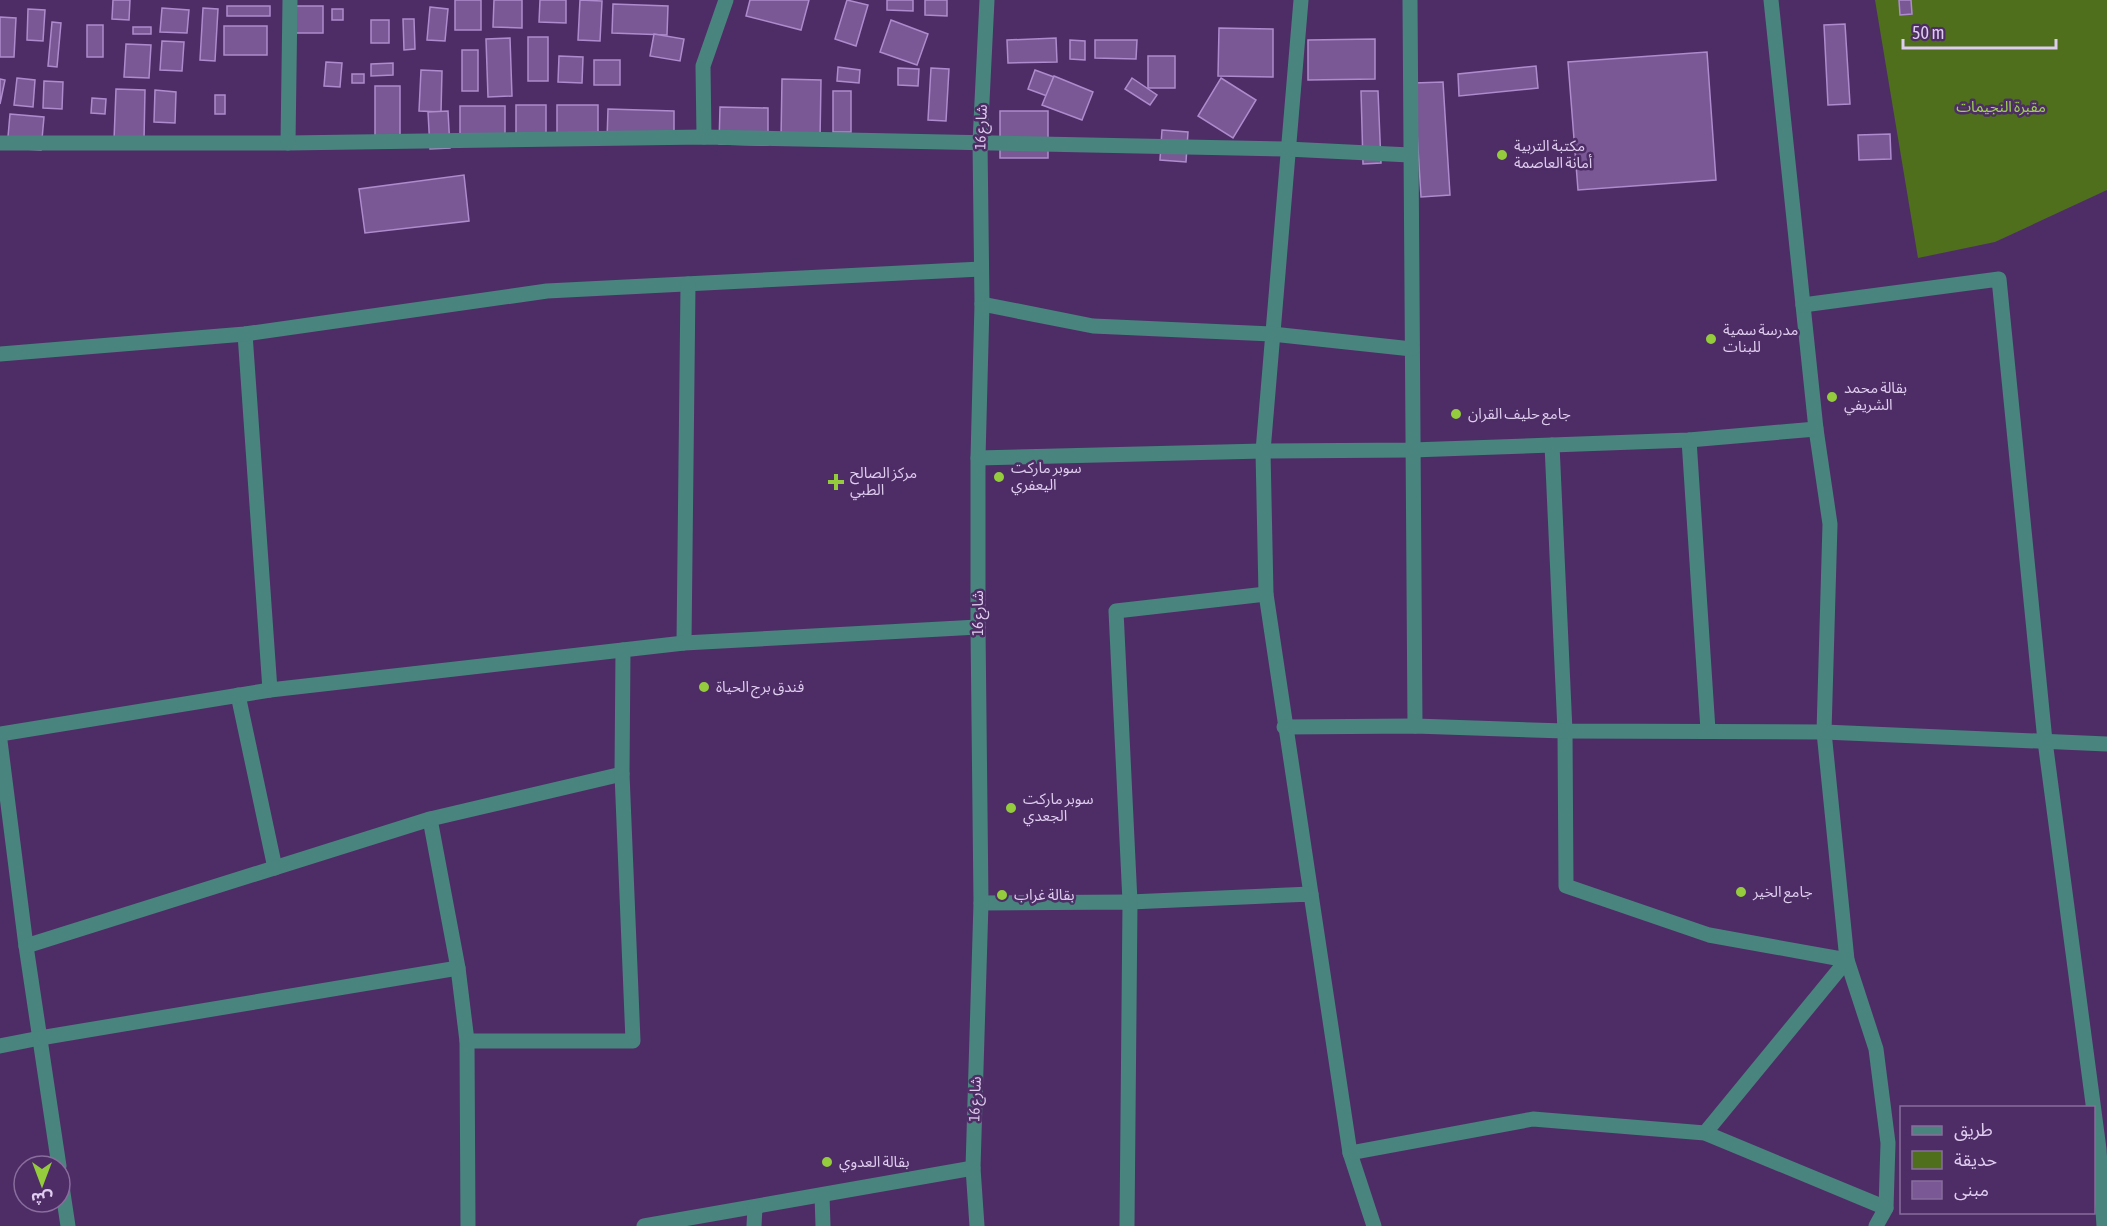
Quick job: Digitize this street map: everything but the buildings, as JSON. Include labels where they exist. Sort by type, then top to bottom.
[{"type":"street","points":[[288,143],[290,0]]},
{"type":"street","points":[[704,137],[703,66],[726,0]]},
{"type":"street","name":"شارع 16","points":[[977,1226],[973,1168],[981,903],[978,627],[978,458],[982,304],[980,142],[987,0]]},
{"type":"street","points":[[1301,0],[1263,451],[1266,594],[1284,726],[1350,1153],[1374,1226]]},
{"type":"street","points":[[1410,0],[1415,726]]},
{"type":"street","points":[[1771,0],[1816,429],[1830,524],[1824,732],[1847,960],[1876,1049],[1888,1143],[1886,1208],[1876,1226]]},
{"type":"street","points":[[0,143],[288,143],[704,137],[1287,148],[1410,155]]},
{"type":"street","points":[[0,354],[245,334],[546,291],[981,269]]},
{"type":"street","points":[[1803,306],[1999,279],[2045,741],[2093,1106]]},
{"type":"street","points":[[684,643],[688,284]]},
{"type":"street","points":[[982,304],[1093,326],[1272,334],[1412,349]]},
{"type":"street","points":[[245,334],[270,690]]},
{"type":"street","points":[[978,458],[1412,450],[1689,440],[1816,429]]},
{"type":"street","points":[[1689,440],[1708,730]]},
{"type":"street","points":[[1552,445],[1565,731],[1566,885],[1709,935],[1847,960]]},
{"type":"street","points":[[1127,1226],[1130,902],[1116,611],[1266,594]]},
{"type":"street","points":[[0,734],[270,690],[684,643],[978,627]]},
{"type":"street","points":[[466,1041],[633,1041],[622,774],[623,650]]},
{"type":"street","points":[[238,695],[275,868]]},
{"type":"street","points":[[1284,726],[1415,726],[1565,731],[1824,732],[2107,744]]},
{"type":"street","points":[[0,741],[26,946],[57,1154]]},
{"type":"street","points":[[26,946],[430,819],[622,774]]},
{"type":"street","points":[[430,819],[458,968],[466,1041],[468,1226]]},
{"type":"street","points":[[981,903],[1130,902],[1311,894]]},
{"type":"street","points":[[1705,1133],[1847,960]]},
{"type":"street","points":[[0,1046],[458,968]]},
{"type":"street","points":[[1350,1153],[1533,1119],[1705,1133],[1886,1208]]},
{"type":"street","points":[[2095,1119],[2104,1226]]},
{"type":"street","points":[[644,1226],[973,1168]]},
{"type":"street","points":[[822,1195],[823,1226]]},
{"type":"street","points":[[754,1226],[755,1207]]},
{"type":"green space","name":"مقبرة النجيمات","points":[[1875,0],[2107,0],[2107,190],[1995,242],[1918,258]]},
{"type":"place","name":"مكتبة التربية أمانة العاصمة","points":[[1502,155]]},
{"type":"place","name":"مدرسة سمية للبنات","points":[[1711,339]]},
{"type":"place","name":"بقالة محمد الشريفي","points":[[1832,397]]},
{"type":"place","name":"جامع حليف القران","points":[[1456,414]]},
{"type":"place","name":"سوبر ماركت اليعفري","points":[[999,477]]},
{"type":"place","name":"مركز الصالح الطبي","points":[[836,482]]},
{"type":"place","name":"فندق برج الحياة","points":[[704,687]]},
{"type":"place","name":"سوبر ماركت الجعدي","points":[[1011,808]]},
{"type":"place","name":"جامع الخير","points":[[1741,892]]},
{"type":"place","name":"بقالة غراب","points":[[1002,895]]},
{"type":"place","name":"بقالة العدوي","points":[[827,1162]]}]
